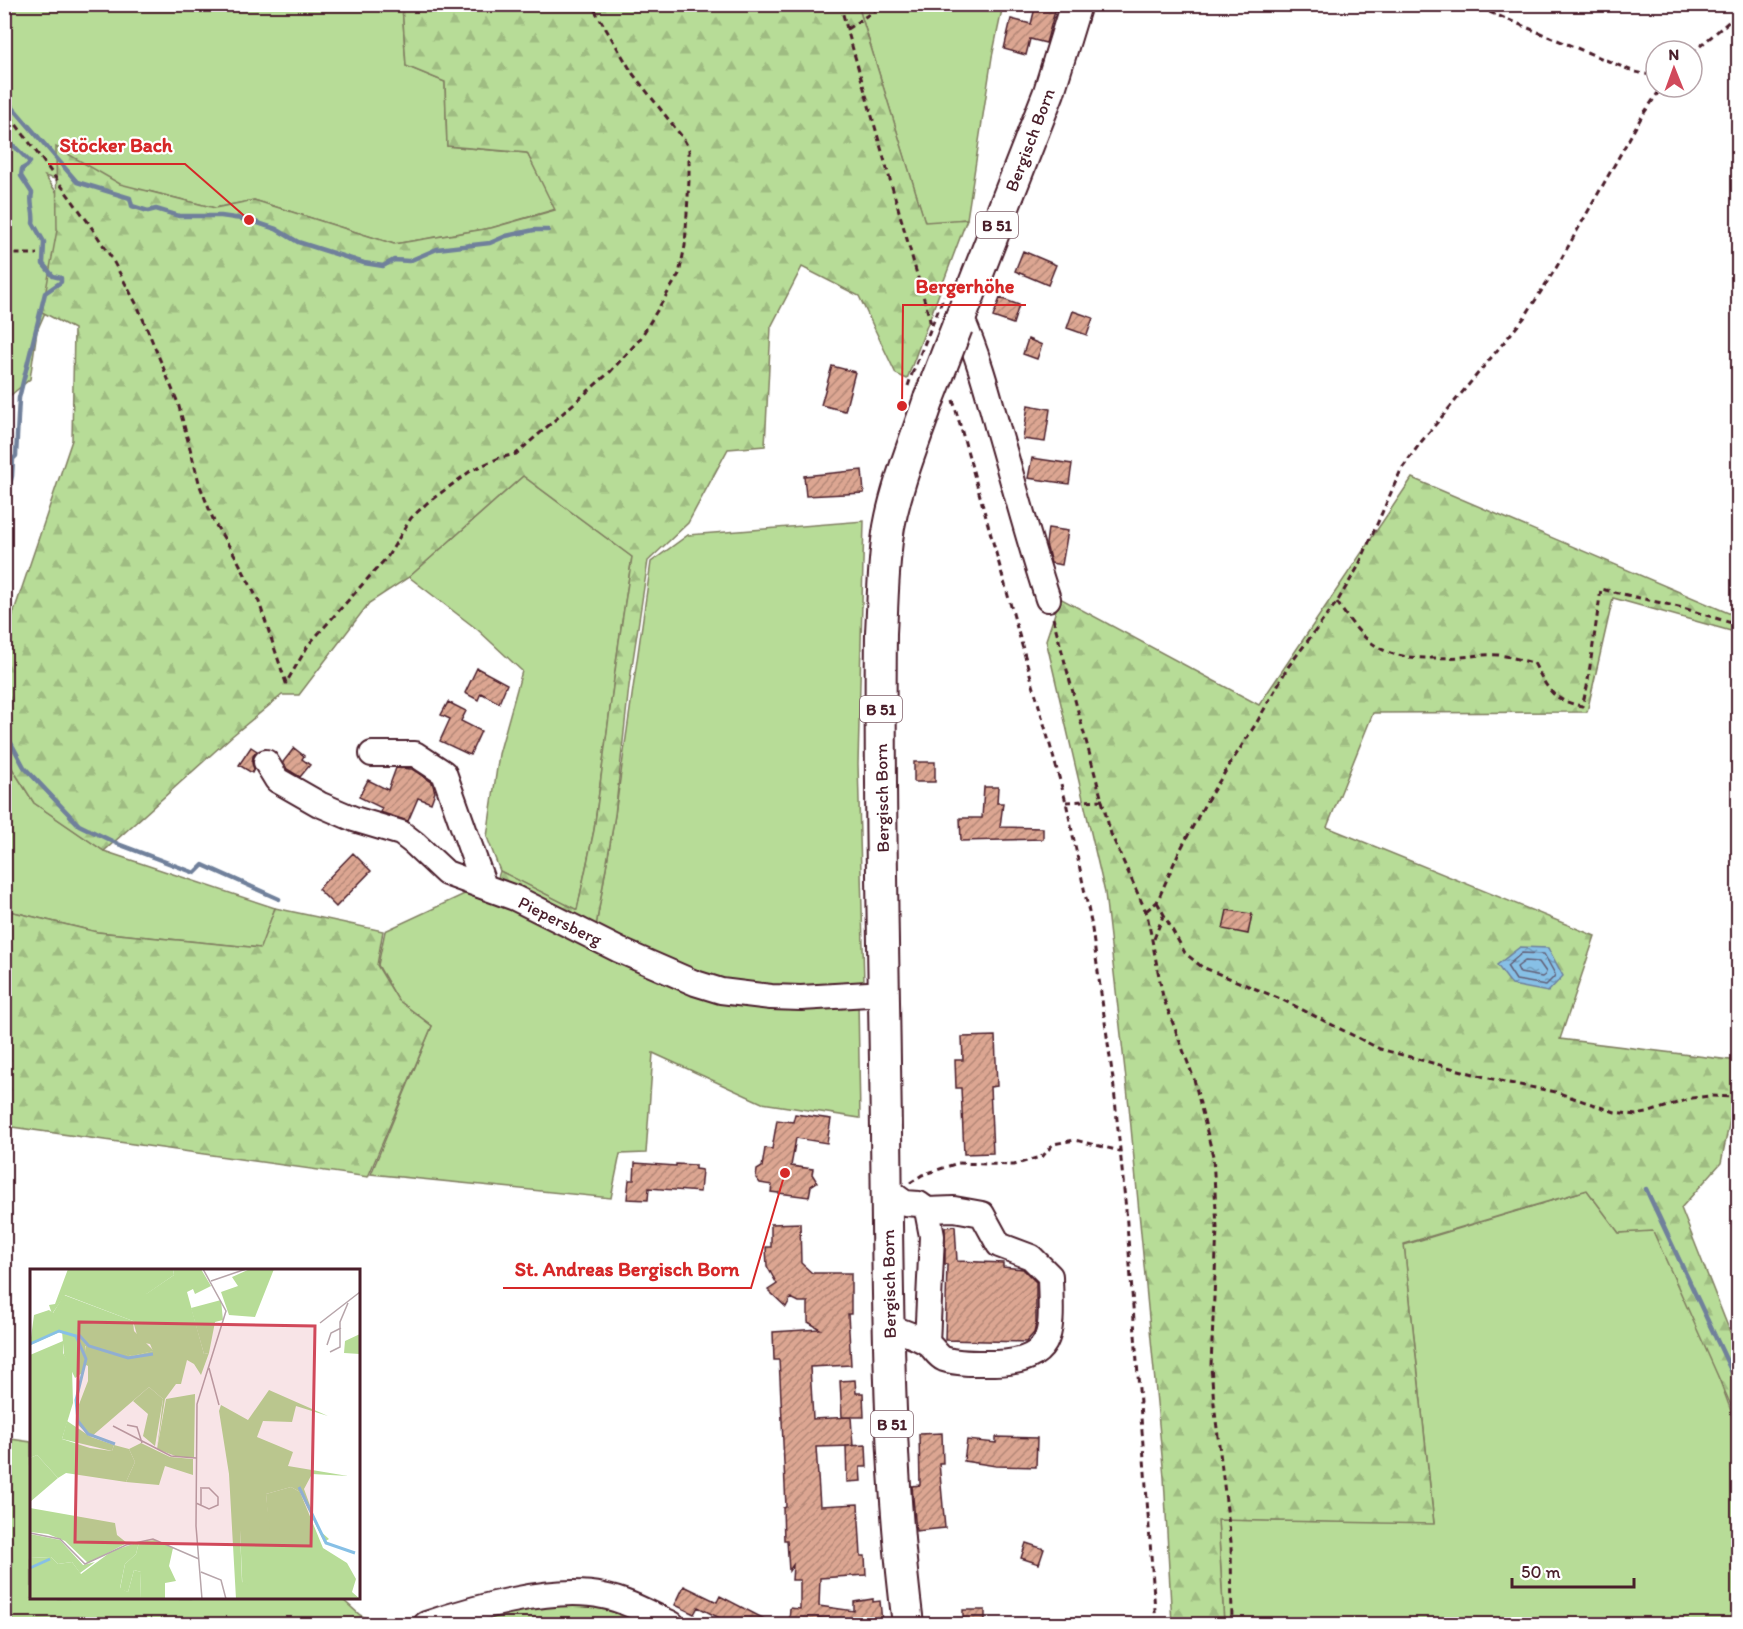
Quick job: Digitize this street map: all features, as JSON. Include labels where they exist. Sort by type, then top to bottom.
[{"type":"main road","name":"Bergisch Born","points":[[908,1624],[894,1493],[890,1326],[897,1188],[885,993],[881,674],[886,550],[901,480],[940,396],[949,319],[1049,92],[1076,4]]},
{"type":"street","points":[[949,319],[970,337],[1026,532],[1048,599]]},
{"type":"street","points":[[372,754],[415,754],[444,773],[484,886]]},
{"type":"street","name":"Piepersberg","points":[[266,762],[277,780],[319,804],[354,819],[401,833],[446,873],[515,898],[619,950],[695,983],[721,991],[771,998],[885,993]]},
{"type":"street","points":[[890,1326],[927,1343],[941,1358],[951,1361],[986,1363],[1020,1361],[1038,1353],[1044,1346],[1051,1324],[1050,1276],[1031,1257],[999,1245],[982,1214],[954,1209],[927,1210],[919,1204],[905,1203],[897,1188]]},
{"type":"street","points":[[927,1210],[932,1236],[927,1343]]},
{"type":"street","points":[[426,1624],[505,1603],[546,1595],[575,1593],[604,1596],[625,1602],[672,1624]]},
{"type":"path","points":[[4,108],[88,222],[111,257],[138,307],[178,403],[200,486],[211,515],[259,602],[286,683],[309,644],[388,556],[411,518],[472,470],[499,458],[516,454],[611,371],[640,339],[679,274],[685,246],[689,149],[633,74],[591,4]]},
{"type":"path","points":[[840,4],[949,319],[912,374]]},
{"type":"path","points":[[847,29],[884,4]]},
{"type":"path","points":[[1470,4],[1644,74]]},
{"type":"path","points":[[1704,43],[1738,14]]},
{"type":"path","points":[[1146,911],[1157,902],[1178,854],[1206,802],[1257,722],[1288,667],[1337,602],[1358,567],[1401,470],[1421,442],[1524,318],[1654,99]]},
{"type":"path","points":[[4,254],[37,254]]},
{"type":"path","points":[[940,396],[1066,802],[1091,922],[1113,1079],[1120,1151],[1136,1337],[1156,1624]]},
{"type":"path","points":[[1337,602],[1352,625],[1379,649],[1393,655],[1449,658],[1498,655],[1534,663],[1548,690],[1564,702],[1582,706],[1587,687],[1601,589],[1683,608],[1738,625]]},
{"type":"path","points":[[1048,599],[1112,834],[1146,911],[1162,997],[1194,1079],[1213,1156],[1217,1228],[1211,1366],[1231,1542],[1232,1624]]},
{"type":"path","points":[[1066,802],[1102,800]]},
{"type":"path","points":[[1157,902],[1185,953],[1202,967],[1283,1000],[1380,1049],[1504,1082],[1556,1092],[1615,1112],[1647,1113],[1692,1098],[1738,1097]]},
{"type":"path","points":[[1153,941],[1164,916]]},
{"type":"path","points":[[897,1188],[922,1175],[958,1163],[1014,1165],[1043,1156],[1053,1144],[1075,1140],[1120,1151]]},
{"type":"green space","points":[[5,5],[402,5],[406,66],[445,82],[447,146],[527,153],[556,209],[491,228],[394,244],[254,200],[215,208],[148,191],[143,205],[45,176],[77,221],[62,274],[37,331],[30,379],[5,400]]},
{"type":"green space","points":[[402,5],[858,5],[925,222],[967,219],[907,379],[896,374],[859,296],[802,267],[771,327],[765,446],[728,449],[688,523],[648,561],[629,686],[615,815],[595,932],[496,884],[500,871],[577,910],[594,830],[632,557],[523,476],[409,577],[369,603],[299,695],[282,695],[232,736],[104,851],[34,803],[5,753],[4,649],[8,629],[72,440],[74,329],[42,312],[57,230],[56,147],[120,184],[215,208],[254,200],[394,244],[491,228],[555,210],[527,153],[447,146],[445,82],[406,66]]},
{"type":"green space","points":[[858,5],[1003,5],[992,57],[967,219],[925,223]]},
{"type":"green space","points":[[523,476],[632,557],[594,830],[577,910],[500,871],[487,837],[499,754],[522,671],[478,630],[409,577]]},
{"type":"green space","points":[[1412,478],[1738,617],[1738,633],[1613,598],[1587,712],[1373,713],[1327,827],[1595,936],[1560,1039],[1738,1061],[1738,1091],[1736,1091],[1721,1163],[1681,1208],[1738,1352],[1738,1421],[1653,1231],[1619,1233],[1587,1190],[1404,1244],[1434,1524],[1218,1520],[1224,1624],[1172,1624],[1164,1477],[1129,1106],[1105,893],[1046,640],[1060,598],[1259,705]]},
{"type":"green space","points":[[864,521],[858,764],[864,982],[800,992],[721,983],[595,932],[615,815],[651,562],[688,535]]},
{"type":"green space","points":[[5,764],[10,765],[34,803],[104,851],[275,908],[261,948],[97,932],[5,910]]},
{"type":"green space","points":[[473,890],[692,988],[858,1001],[860,1118],[762,1103],[653,1053],[646,1153],[620,1154],[611,1198],[371,1174],[432,1026],[398,1000],[378,965],[385,931]]},
{"type":"green space","points":[[275,908],[383,931],[377,965],[398,1000],[432,1026],[368,1177],[5,1126],[5,910],[97,932],[260,948]]},
{"type":"green space","points":[[1587,1190],[1619,1233],[1653,1230],[1716,1370],[1738,1430],[1738,1624],[1224,1624],[1218,1520],[1434,1523],[1404,1245]]},
{"type":"green space","points":[[4,1438],[30,1442],[30,1599],[342,1599],[360,1615],[379,1624],[5,1624]]},
{"type":"green space","points":[[587,1603],[612,1608],[652,1624],[473,1624],[475,1619],[549,1604]]},
{"type":"water","points":[[1520,947],[1548,948],[1563,976],[1548,992],[1512,985],[1497,965]]},
{"type":"building","points":[[1036,4],[1057,4],[1046,43],[1030,39],[1026,55],[1004,49],[1011,19],[1031,24]]},
{"type":"building","points":[[1023,251],[1056,265],[1048,285],[1015,271]]},
{"type":"building","points":[[1000,298],[1019,305],[1013,324],[993,317]]},
{"type":"building","points":[[1073,311],[1093,318],[1087,335],[1067,328]]},
{"type":"building","points":[[1028,339],[1042,345],[1037,359],[1023,354]]},
{"type":"building","points":[[832,366],[855,372],[845,411],[821,405]]},
{"type":"building","points":[[1028,405],[1050,409],[1045,442],[1023,439]]},
{"type":"building","points":[[1032,458],[1072,464],[1069,484],[1028,478]]},
{"type":"building","points":[[862,470],[864,493],[806,496],[804,476]]},
{"type":"building","points":[[1048,528],[1068,531],[1062,565],[1051,563],[1046,544]]},
{"type":"building","points":[[477,668],[507,684],[499,703],[481,693],[478,700],[465,693]]},
{"type":"building","points":[[448,702],[466,711],[461,721],[481,731],[470,755],[440,741],[450,719],[441,715]]},
{"type":"building","points":[[251,747],[257,751],[253,756],[252,773],[239,765]]},
{"type":"building","points":[[294,748],[310,765],[300,777],[287,769],[283,762]]},
{"type":"building","points":[[914,762],[935,762],[935,782],[914,782]]},
{"type":"building","points":[[396,768],[412,769],[432,782],[435,792],[431,803],[418,798],[408,821],[380,812],[382,808],[359,797],[368,780],[388,790]]},
{"type":"building","points":[[984,787],[998,787],[997,803],[1003,803],[1000,827],[1043,828],[1043,839],[961,841],[960,818],[982,818]]},
{"type":"building","points":[[353,853],[371,871],[336,907],[318,889]]},
{"type":"building","points":[[1227,910],[1252,914],[1248,934],[1223,929]]},
{"type":"building","points":[[995,1036],[997,1086],[990,1087],[993,1153],[964,1154],[961,1088],[956,1088],[955,1060],[963,1060],[962,1037]]},
{"type":"building","points":[[795,1114],[831,1119],[827,1143],[796,1138],[791,1166],[813,1169],[812,1174],[817,1182],[811,1186],[809,1197],[771,1192],[772,1185],[760,1183],[756,1178],[757,1170],[762,1167],[765,1148],[772,1149],[777,1120],[793,1122]]},
{"type":"building","points":[[635,1163],[695,1165],[695,1169],[702,1170],[700,1192],[649,1188],[648,1200],[627,1199],[629,1180],[634,1180]]},
{"type":"building","points":[[800,1223],[801,1263],[812,1273],[851,1273],[851,1314],[848,1314],[851,1365],[810,1367],[813,1419],[851,1417],[853,1446],[816,1447],[820,1506],[858,1504],[861,1556],[865,1556],[866,1575],[820,1578],[819,1606],[854,1611],[854,1602],[873,1599],[873,1602],[880,1601],[882,1622],[853,1624],[819,1618],[818,1623],[789,1621],[790,1608],[800,1609],[800,1580],[792,1580],[793,1565],[789,1571],[787,1540],[784,1540],[783,1508],[786,1507],[780,1378],[779,1360],[774,1360],[773,1332],[820,1329],[808,1322],[808,1302],[799,1302],[791,1298],[786,1307],[768,1290],[777,1284],[767,1266],[766,1247],[771,1247],[771,1224]]},
{"type":"building","points":[[955,1226],[957,1261],[1003,1263],[1003,1267],[1023,1269],[1036,1282],[1036,1324],[1034,1333],[1026,1342],[945,1340],[947,1264],[945,1264],[945,1227]]},
{"type":"building","points":[[855,1380],[856,1393],[863,1393],[864,1417],[842,1417],[840,1381]]},
{"type":"building","points":[[942,1433],[943,1463],[939,1463],[945,1528],[916,1531],[912,1486],[920,1485],[919,1434]]},
{"type":"building","points":[[996,1437],[1037,1438],[1036,1467],[996,1466],[964,1461],[967,1440],[996,1443]]},
{"type":"building","points":[[866,1445],[867,1467],[860,1467],[861,1481],[847,1482],[846,1446]]},
{"type":"building","points":[[1026,1543],[1044,1549],[1039,1564],[1021,1558]]},
{"type":"building","points":[[684,1586],[717,1602],[720,1596],[774,1624],[731,1624],[698,1607],[694,1614],[675,1605]]},
{"type":"building","points":[[963,1610],[985,1610],[985,1624],[963,1624]]},
{"type":"waterway","points":[[5,103],[8,102],[77,182],[130,198],[132,206],[148,211],[156,209],[179,216],[221,216],[249,220],[276,229],[298,242],[364,263],[383,266],[394,260],[409,261],[437,249],[490,243],[506,236],[534,230],[548,230]]},
{"type":"waterway","points":[[4,136],[30,162],[22,169],[21,176],[32,193],[33,223],[44,242],[43,264],[53,276],[61,278],[61,282],[45,293],[19,398],[16,456],[13,459],[12,476],[4,508]]},
{"type":"waterway","points":[[4,730],[24,767],[79,825],[118,844],[195,873],[203,865],[279,899]]},
{"type":"waterway","points":[[1646,1189],[1738,1385]]},
{"type":"place","name":"Stöcker Bach","points":[[249,220]]},
{"type":"place","name":"Bergerhöhe","points":[[902,406]]},
{"type":"place","name":"St. Andreas Bergisch Born","points":[[785,1173]]}]
